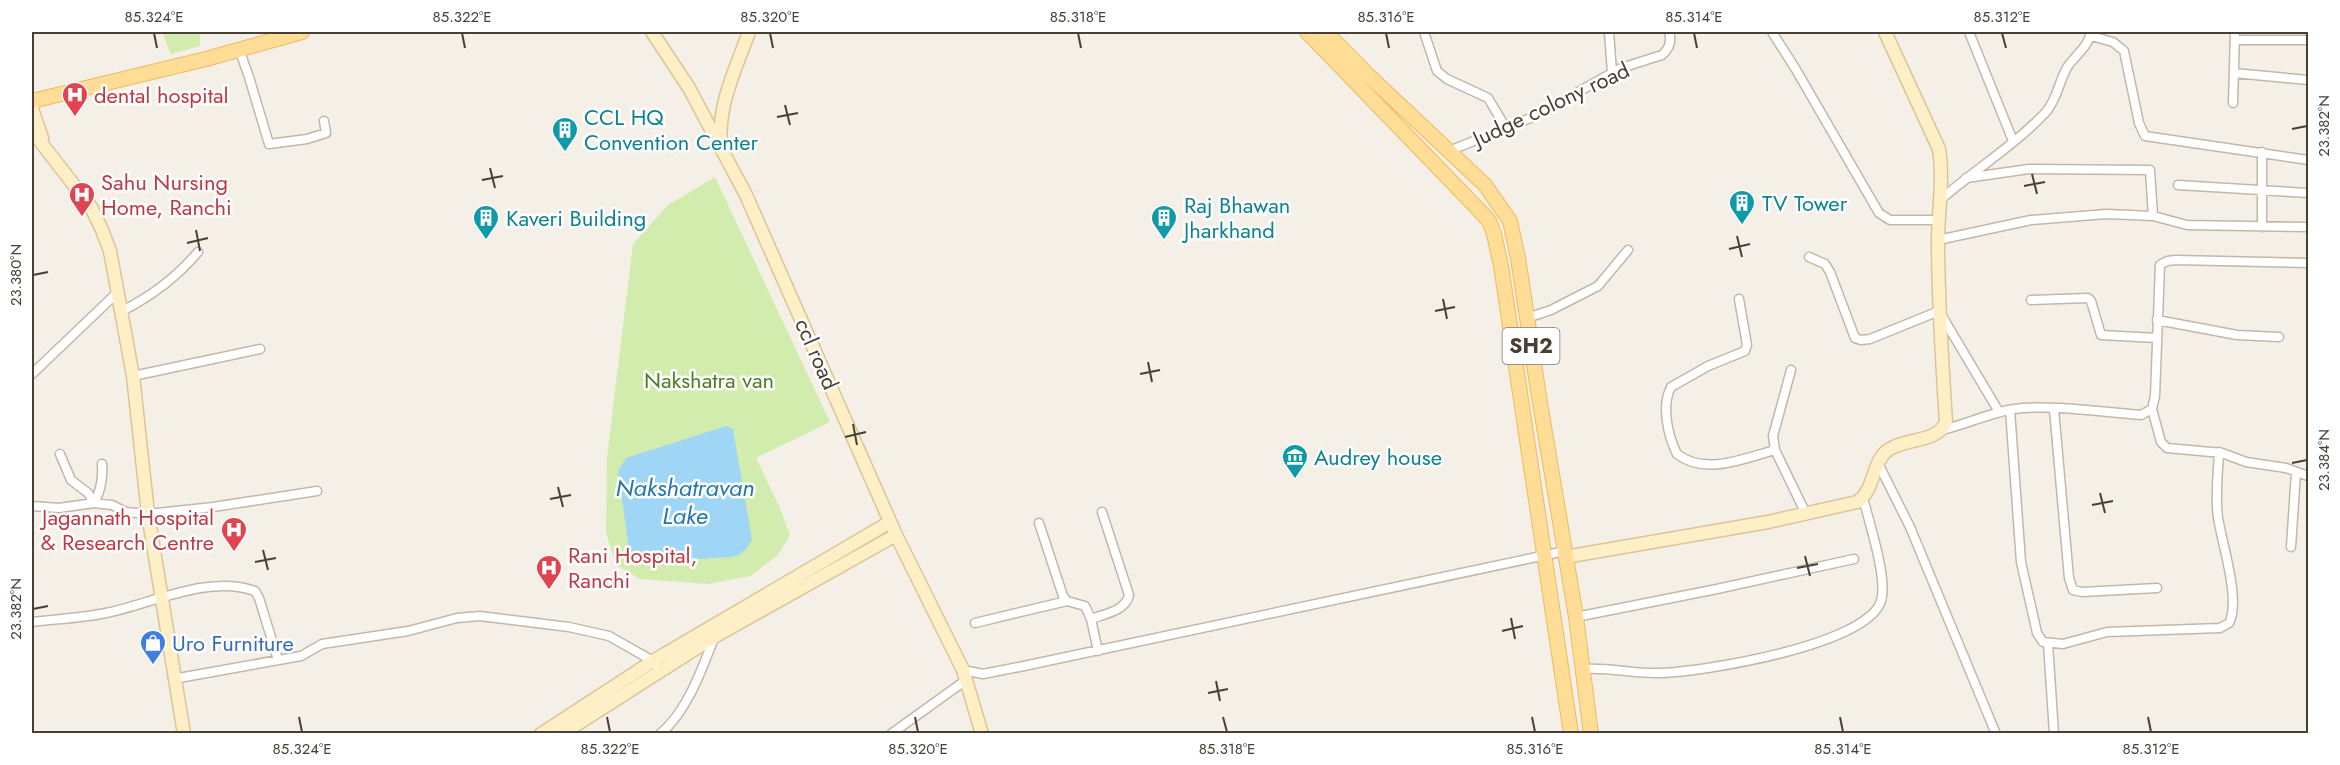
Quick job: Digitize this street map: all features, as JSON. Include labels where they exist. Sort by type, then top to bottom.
[{"type":"main road","points":[[33,100],[302,32]]},
{"type":"main road","name":"SH2","points":[[1326,32],[1374,82],[1485,185],[1510,221],[1518,258],[1575,616],[1591,734]]},
{"type":"main road","name":"SH2","points":[[1310,33],[1463,190],[1489,221],[1494,234],[1501,266],[1571,734]]},
{"type":"street","points":[[652,32],[689,88],[722,152]]},
{"type":"street","name":"ccl road","points":[[749,32],[723,104],[720,130],[722,152],[750,205],[890,522],[964,675],[982,734]]},
{"type":"street","points":[[1424,32],[1437,71],[1446,79],[1488,98],[1506,128]]},
{"type":"street","points":[[1609,32],[1612,72]]},
{"type":"street","name":"Judge colony road","points":[[1449,151],[1552,107],[1612,72],[1662,55],[1670,44],[1669,32]]},
{"type":"street","points":[[1772,32],[1796,68],[1879,213],[1890,220],[1938,220]]},
{"type":"street","points":[[1885,32],[1939,149],[1942,166],[1938,201],[1939,311],[1946,422],[1942,430]]},
{"type":"street","points":[[1969,32],[2013,141]]},
{"type":"street","points":[[1938,201],[2013,141],[2046,111],[2055,99],[2066,69],[2091,34],[2113,42],[2124,51],[2139,123],[2145,136],[2308,160]]},
{"type":"street","points":[[2234,103],[2235,36],[2308,40]]},
{"type":"street","points":[[239,49],[268,144],[307,139],[326,133],[324,120]]},
{"type":"street","points":[[2234,73],[2308,80]]},
{"type":"street","points":[[33,100],[33,116],[44,145]]},
{"type":"street","points":[[32,131],[91,207],[102,230],[119,291],[133,376],[148,514],[184,734]]},
{"type":"street","points":[[2262,152],[2262,226]]},
{"type":"street","points":[[1965,178],[2029,169],[2150,170],[2153,216]]},
{"type":"street","points":[[2178,186],[2308,193]]},
{"type":"street","points":[[1938,240],[2031,220],[2106,214],[2153,216],[2187,225],[2308,227]]},
{"type":"street","points":[[1527,318],[1551,310],[1598,286],[1628,250]]},
{"type":"street","points":[[122,311],[146,299],[178,275],[198,252]]},
{"type":"street","points":[[1809,257],[1820,261],[1830,272],[1855,338],[1870,339],[1939,311]]},
{"type":"street","points":[[2308,263],[2167,261],[2160,265],[2155,396],[2152,409],[2161,442],[2167,448],[2219,452],[2246,462],[2308,476]]},
{"type":"street","points":[[32,374],[119,291]]},
{"type":"street","points":[[2031,300],[2088,298],[2101,335],[2157,338]]},
{"type":"street","points":[[1739,299],[1747,345],[1745,351],[1708,366],[1671,387],[1666,402],[1671,436],[1677,454],[1691,462],[1703,465],[1775,450]]},
{"type":"street","points":[[1939,311],[1999,412]]},
{"type":"street","points":[[2157,320],[2237,335],[2279,337]]},
{"type":"street","points":[[133,376],[260,350]]},
{"type":"street","points":[[1791,370],[1773,430],[1775,450],[1806,514]]},
{"type":"street","points":[[891,734],[964,675],[983,674],[1098,651],[1544,556],[1806,514],[1857,502],[1870,488],[1878,464],[1890,448],[1999,412],[2054,409],[2140,415],[2152,409]]},
{"type":"street","points":[[2054,409],[2060,456],[2069,578],[2073,590],[2082,592],[2157,588]]},
{"type":"street","points":[[2010,410],[2021,562],[2037,633],[2040,639],[2048,643],[2063,644],[2107,632],[2220,628],[2229,623],[2233,611],[2228,555],[2218,516],[2219,452]]},
{"type":"street","points":[[60,454],[71,480],[88,493],[94,503]]},
{"type":"street","points":[[94,503],[100,493],[103,476],[102,464]]},
{"type":"street","points":[[1878,464],[1910,527],[1996,734]]},
{"type":"street","points":[[2291,547],[2296,472]]},
{"type":"street","points":[[32,506],[59,508],[94,503],[112,505],[126,512],[148,514],[213,507],[317,491]]},
{"type":"street","points":[[1583,669],[1608,668],[1657,673],[1732,664],[1834,637],[1864,621],[1881,602],[1882,584],[1863,498]]},
{"type":"street","points":[[1091,619],[1122,608],[1128,602],[1129,595],[1102,512]]},
{"type":"street","points":[[541,734],[656,667],[890,522]]},
{"type":"street","points":[[1039,523],[1067,601]]},
{"type":"street","points":[[562,734],[656,667],[896,535]]},
{"type":"street","points":[[1575,616],[1717,589],[1854,559]]},
{"type":"street","points":[[32,622],[104,614],[162,596],[231,586],[255,591],[278,660]]},
{"type":"street","points":[[975,623],[1067,601],[1085,606],[1091,619],[1098,651]]},
{"type":"street","points":[[174,679],[301,656],[322,644],[408,631],[457,618],[480,616],[569,627],[609,636],[656,667]]},
{"type":"street","points":[[660,734],[669,726],[699,678],[714,637]]},
{"type":"street","points":[[2048,643],[2054,734]]},
{"type":"green space","points":[[162,32],[200,32],[200,46],[171,54]]},
{"type":"green space","name":"Nakshatra van","points":[[715,177],[830,422],[756,458],[790,535],[777,556],[750,576],[708,584],[640,579],[616,565],[606,532],[607,457],[633,244],[668,205]]},
{"type":"water","name":"Nakshatravan Lake","points":[[726,426],[733,429],[752,540],[746,549],[739,555],[731,557],[651,562],[635,555],[629,549],[618,471],[626,458]]},
{"type":"place","name":"dental hospital","points":[[75,118]]},
{"type":"place","name":"CCL HQ Convention Center","points":[[565,153]]},
{"type":"place","name":"Sahu Nursing Home, Ranchi","points":[[82,218]]},
{"type":"place","name":"TV Tower","points":[[1742,226]]},
{"type":"place","name":"Kaveri Building","points":[[486,241]]},
{"type":"place","name":"Raj Bhawan Jharkhand","points":[[1164,241]]},
{"type":"place","name":"Audrey house","points":[[1295,480]]},
{"type":"place","name":"Jagannath Hospital & Research Centre","points":[[234,553]]},
{"type":"place","name":"Rani Hospital, Ranchi","points":[[549,591]]},
{"type":"place","name":"Uro Furniture","points":[[153,666]]}]
